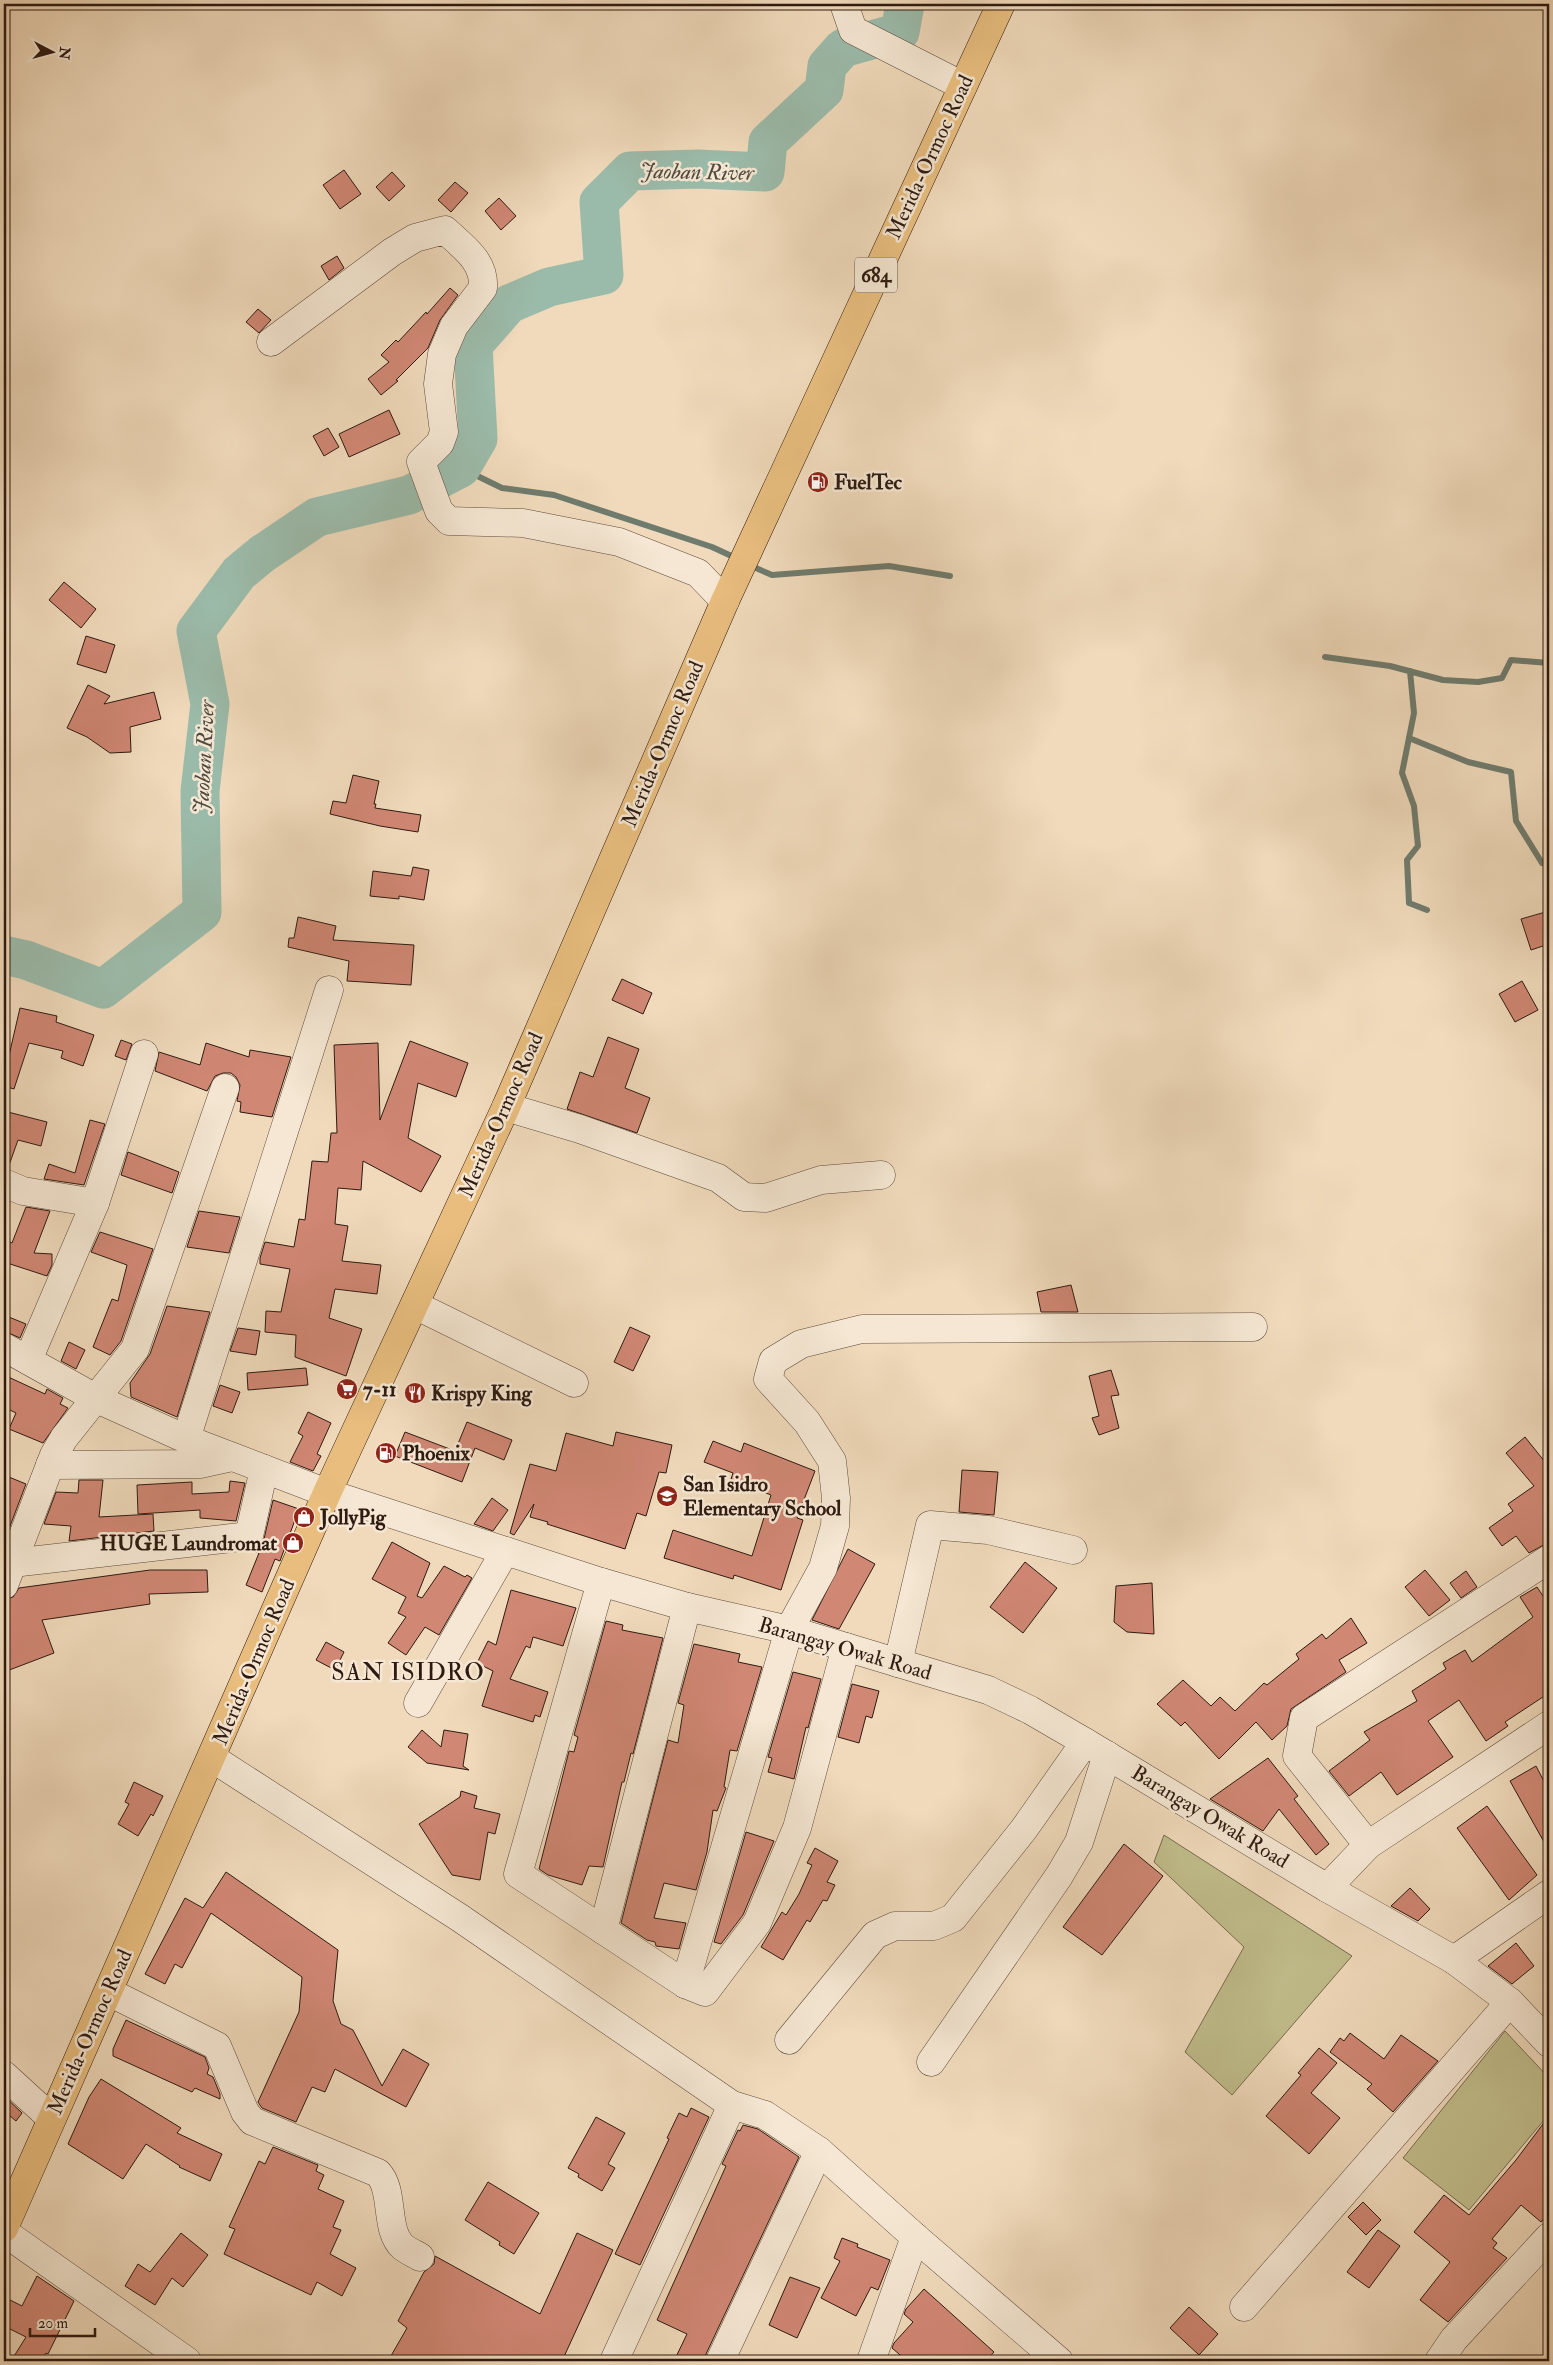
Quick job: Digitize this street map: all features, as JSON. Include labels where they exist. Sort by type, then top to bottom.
[{"type":"highway","name":"Merida-Ormoc Road","points":[[4,2228],[327,1494],[506,1107],[729,594],[1001,4]]},
{"type":"street","points":[[844,4],[853,30],[963,86]]},
{"type":"street","points":[[271,342],[392,252],[415,238],[445,230],[479,262],[483,288],[454,326],[442,354],[438,384],[444,432],[440,443],[421,462],[439,511],[449,521],[523,523],[619,542],[698,573],[729,594]]},
{"type":"street","points":[[186,1439],[329,990]]},
{"type":"street","points":[[28,1360],[95,1203],[144,1054]]},
{"type":"street","points":[[8,1574],[50,1465],[64,1438],[135,1349],[225,1088]]},
{"type":"street","points":[[506,1107],[580,1129],[718,1178],[744,1197],[766,1198],[821,1180],[881,1175]]},
{"type":"street","points":[[4,1183],[23,1191],[95,1203]]},
{"type":"street","points":[[414,1305],[574,1383]]},
{"type":"street","points":[[685,1984],[789,1630],[823,1568],[835,1526],[836,1498],[832,1461],[807,1422],[768,1379],[773,1361],[801,1344],[862,1329],[1253,1328]]},
{"type":"street","name":"Barangay Owak Road","points":[[4,1347],[97,1399],[186,1439],[327,1494],[601,1582],[687,1607],[789,1630],[988,1690],[1030,1710],[1096,1748],[1327,1888],[1454,1960],[1510,2002],[1549,2043]]},
{"type":"street","points":[[50,1465],[200,1464],[232,1457]]},
{"type":"street","points":[[8,1574],[249,1536],[264,1469]]},
{"type":"street","points":[[898,1663],[930,1525],[988,1530],[1073,1550]]},
{"type":"street","points":[[418,1703],[505,1551]]},
{"type":"street","points":[[1368,1845],[1297,1756],[1304,1718],[1549,1559]]},
{"type":"street","points":[[601,1582],[518,1874],[685,1984],[705,1992],[757,1923],[797,1828],[846,1647]]},
{"type":"street","points":[[603,1930],[687,1607]]},
{"type":"street","points":[[1327,1888],[1368,1845],[1549,1725]]},
{"type":"street","points":[[789,2040],[875,1935],[895,1926],[934,1926],[953,1918],[1024,1829],[1096,1748]]},
{"type":"street","points":[[931,2062],[1059,1876],[1078,1842],[1096,1748]]},
{"type":"street","points":[[212,1758],[460,1918],[732,2105],[765,2115],[819,2151],[915,2237],[1060,2361]]},
{"type":"street","points":[[1454,1960],[1549,1894]]},
{"type":"street","points":[[109,1992],[218,2046],[245,2112],[252,2121],[378,2173],[384,2180],[393,2228],[402,2246],[420,2257]]},
{"type":"street","points":[[1244,2307],[1510,2002]]},
{"type":"street","points":[[4,2076],[51,2118]]},
{"type":"street","points":[[614,2361],[732,2105]]},
{"type":"street","points":[[720,2361],[819,2151]]},
{"type":"street","points":[[4,2232],[187,2361]]},
{"type":"street","points":[[878,2358],[915,2237]]},
{"type":"street","points":[[1439,2361],[1454,2339],[1549,2237]]},
{"type":"shaded area","points":[[1164,1835],[1352,1956],[1232,2095],[1185,2052],[1244,1947],[1154,1862]]},
{"type":"shaded area","points":[[1505,2031],[1549,2078],[1549,2114],[1469,2210],[1403,2158]]},
{"type":"building","points":[[344,170],[361,194],[340,209],[323,185]]},
{"type":"building","points":[[392,172],[405,186],[389,201],[376,187]]},
{"type":"building","points":[[455,182],[468,193],[451,212],[438,200]]},
{"type":"building","points":[[499,198],[516,216],[501,230],[485,211]]},
{"type":"building","points":[[337,256],[344,268],[329,280],[321,266]]},
{"type":"building","points":[[450,288],[458,295],[440,320],[428,348],[396,380],[398,381],[381,395],[368,379],[389,362],[381,355],[396,340],[398,342],[426,312],[427,314]]},
{"type":"building","points":[[258,309],[271,320],[259,333],[246,322]]},
{"type":"building","points":[[389,410],[400,434],[349,457],[339,434]]},
{"type":"building","points":[[328,428],[339,447],[324,456],[313,436]]},
{"type":"building","points":[[64,582],[96,609],[81,628],[49,600]]},
{"type":"building","points":[[86,636],[115,645],[106,673],[77,664]]},
{"type":"building","points":[[88,685],[110,696],[104,704],[154,692],[161,719],[130,727],[131,752],[110,753],[87,737],[67,728]]},
{"type":"building","points":[[353,775],[379,781],[374,804],[376,804],[375,808],[421,815],[418,832],[380,826],[330,814],[333,801],[346,803]]},
{"type":"building","points":[[413,867],[429,870],[424,900],[399,896],[399,899],[370,896],[373,871],[411,876]]},
{"type":"building","points":[[1549,911],[1549,944],[1531,950],[1521,919]]},
{"type":"building","points":[[298,917],[336,926],[333,940],[414,945],[411,985],[347,981],[349,961],[288,947],[289,938],[294,938]]},
{"type":"building","points":[[622,979],[652,993],[643,1014],[612,1000]]},
{"type":"building","points":[[1522,981],[1538,1010],[1515,1022],[1499,994]]},
{"type":"building","points":[[20,1008],[57,1016],[56,1022],[94,1035],[83,1066],[61,1058],[63,1051],[29,1043],[14,1089],[4,1086],[4,1077]]},
{"type":"building","points":[[608,1037],[639,1049],[625,1088],[650,1098],[637,1133],[567,1109],[580,1072],[593,1077]]},
{"type":"building","points":[[121,1040],[132,1044],[126,1060],[115,1056]]},
{"type":"building","points":[[410,1041],[468,1063],[456,1097],[418,1083],[408,1138],[441,1156],[421,1192],[363,1161],[361,1190],[338,1188],[335,1224],[348,1226],[342,1261],[381,1265],[377,1294],[335,1289],[329,1318],[362,1329],[346,1376],[295,1357],[296,1335],[265,1332],[266,1311],[281,1312],[290,1269],[260,1264],[260,1258],[265,1242],[294,1247],[299,1219],[305,1220],[312,1161],[328,1162],[331,1133],[337,1133],[334,1045],[378,1043],[380,1120]]},
{"type":"building","points":[[206,1043],[249,1057],[250,1050],[291,1057],[272,1117],[240,1112],[241,1102],[237,1101],[240,1085],[236,1077],[231,1073],[215,1076],[207,1091],[155,1071],[159,1052],[200,1065]]},
{"type":"building","points":[[4,1111],[47,1122],[41,1146],[18,1140],[8,1168],[4,1168]]},
{"type":"building","points":[[90,1120],[105,1124],[84,1185],[44,1179],[49,1164],[75,1173]]},
{"type":"building","points":[[128,1152],[179,1172],[172,1193],[121,1175]]},
{"type":"building","points":[[26,1207],[50,1211],[34,1253],[52,1254],[52,1265],[47,1276],[4,1262],[4,1239],[12,1243]]},
{"type":"building","points":[[199,1211],[240,1217],[229,1253],[187,1247]]},
{"type":"building","points":[[100,1232],[153,1249],[121,1341],[110,1355],[93,1347],[112,1299],[118,1301],[127,1265],[91,1252]]},
{"type":"building","points":[[1071,1285],[1078,1312],[1041,1312],[1037,1292]]},
{"type":"building","points":[[167,1306],[210,1312],[177,1417],[131,1397],[130,1383],[150,1354]]},
{"type":"building","points":[[4,1315],[26,1324],[20,1338],[4,1331]]},
{"type":"building","points":[[630,1327],[650,1336],[633,1371],[614,1362]]},
{"type":"building","points":[[238,1328],[260,1331],[256,1355],[230,1351]]},
{"type":"building","points":[[69,1342],[85,1350],[76,1369],[61,1361]]},
{"type":"building","points":[[306,1368],[308,1385],[248,1390],[247,1373]]},
{"type":"building","points":[[1111,1370],[1119,1395],[1111,1396],[1119,1428],[1099,1435],[1092,1418],[1099,1416],[1089,1376]]},
{"type":"building","points":[[4,1375],[45,1394],[47,1389],[63,1398],[60,1404],[68,1408],[43,1443],[9,1429],[16,1413],[4,1407]]},
{"type":"building","points":[[220,1385],[240,1392],[232,1413],[213,1406]]},
{"type":"building","points":[[308,1412],[331,1423],[317,1454],[321,1456],[313,1471],[290,1462],[303,1436],[298,1433]]},
{"type":"building","points":[[467,1422],[512,1440],[504,1460],[475,1448],[462,1482],[395,1456],[405,1432],[455,1451]]},
{"type":"building","points":[[616,1432],[672,1445],[666,1473],[659,1472],[646,1516],[637,1513],[625,1549],[530,1517],[534,1504],[514,1535],[510,1533],[530,1464],[556,1471],[566,1433],[613,1446]]},
{"type":"building","points":[[1525,1437],[1549,1467],[1549,1542],[1529,1553],[1516,1536],[1502,1546],[1489,1528],[1513,1511],[1508,1504],[1534,1486],[1506,1453]]},
{"type":"building","points":[[713,1441],[741,1452],[744,1443],[815,1471],[797,1518],[803,1520],[781,1590],[734,1575],[733,1579],[664,1558],[673,1530],[752,1556],[771,1495],[731,1479],[733,1473],[704,1462]]},
{"type":"building","points":[[962,1470],[998,1472],[994,1515],[959,1512]]},
{"type":"building","points":[[4,1475],[26,1484],[4,1542]]},
{"type":"building","points":[[79,1480],[103,1480],[99,1517],[153,1514],[154,1531],[69,1541],[71,1526],[44,1524],[56,1492],[78,1493]]},
{"type":"building","points":[[230,1481],[245,1483],[236,1521],[200,1518],[200,1510],[138,1514],[137,1485],[192,1482],[192,1494],[229,1492]]},
{"type":"building","points":[[492,1498],[508,1510],[493,1531],[474,1524]]},
{"type":"building","points":[[273,1500],[299,1509],[280,1561],[275,1559],[262,1592],[246,1585],[259,1553],[255,1552],[256,1549],[264,1539]]},
{"type":"building","points":[[392,1542],[430,1563],[417,1596],[422,1598],[444,1566],[465,1577],[467,1575],[472,1578],[439,1635],[425,1627],[406,1655],[388,1643],[406,1617],[398,1613],[406,1597],[372,1579]]},
{"type":"building","points":[[848,1549],[875,1564],[839,1629],[812,1620]]},
{"type":"building","points":[[1025,1562],[1057,1588],[1023,1633],[990,1607]]},
{"type":"building","points":[[150,1570],[207,1570],[208,1592],[149,1594],[150,1604],[42,1620],[54,1653],[4,1672],[4,1600],[13,1597],[19,1588]]},
{"type":"building","points":[[1425,1570],[1450,1600],[1429,1616],[1405,1587]]},
{"type":"building","points":[[1466,1571],[1477,1587],[1461,1598],[1450,1583]]},
{"type":"building","points":[[1152,1583],[1154,1634],[1127,1632],[1114,1622],[1116,1586]]},
{"type":"building","points":[[1537,1587],[1549,1605],[1549,1693],[1505,1722],[1508,1726],[1486,1741],[1459,1700],[1428,1721],[1453,1757],[1397,1795],[1381,1772],[1349,1796],[1329,1771],[1370,1740],[1364,1732],[1417,1701],[1412,1691],[1446,1669],[1443,1663],[1465,1650],[1472,1662],[1533,1617],[1520,1597]]},
{"type":"building","points":[[511,1590],[576,1608],[563,1646],[533,1637],[530,1648],[526,1646],[510,1679],[548,1692],[540,1717],[535,1715],[533,1722],[482,1706],[493,1671],[477,1663],[488,1641],[496,1645]]},
{"type":"building","points":[[1351,1618],[1367,1643],[1339,1660],[1346,1672],[1291,1709],[1287,1726],[1272,1740],[1256,1722],[1219,1759],[1185,1722],[1181,1726],[1157,1704],[1183,1680],[1211,1706],[1220,1697],[1235,1711],[1264,1683],[1267,1685],[1299,1659],[1296,1654],[1322,1634],[1326,1639]]},
{"type":"building","points":[[606,1621],[623,1625],[622,1630],[663,1638],[633,1754],[631,1753],[624,1782],[622,1782],[603,1867],[589,1866],[582,1885],[548,1875],[539,1869],[569,1751],[574,1752],[578,1737],[574,1735]]},
{"type":"building","points":[[326,1642],[344,1652],[335,1670],[316,1660]]},
{"type":"building","points":[[694,1644],[740,1654],[738,1662],[762,1667],[737,1751],[730,1750],[724,1787],[726,1788],[717,1811],[713,1810],[707,1852],[696,1890],[664,1883],[654,1918],[686,1923],[679,1949],[656,1946],[655,1942],[647,1940],[621,1923],[668,1740],[678,1743],[684,1705],[678,1703]]},
{"type":"building","points":[[793,1672],[821,1679],[808,1728],[806,1727],[794,1779],[768,1772],[772,1758],[768,1757]]},
{"type":"building","points":[[852,1684],[879,1691],[872,1718],[866,1716],[859,1743],[838,1737]]},
{"type":"building","points":[[422,1730],[441,1747],[444,1730],[468,1734],[463,1766],[469,1770],[427,1763],[408,1747]]},
{"type":"building","points":[[1268,1758],[1298,1796],[1294,1799],[1329,1844],[1316,1855],[1279,1809],[1263,1831],[1210,1799]]},
{"type":"building","points":[[1536,1766],[1549,1791],[1549,1851],[1510,1781]]},
{"type":"building","points":[[134,1782],[163,1796],[153,1816],[151,1814],[138,1836],[118,1824],[129,1804],[125,1802]]},
{"type":"building","points":[[461,1791],[477,1796],[474,1808],[500,1814],[495,1834],[488,1832],[480,1880],[452,1875],[419,1824],[460,1797]]},
{"type":"building","points":[[1487,1806],[1537,1875],[1509,1900],[1457,1828]]},
{"type":"building","points":[[746,1832],[774,1841],[743,1915],[721,1944],[714,1942]]},
{"type":"building","points":[[1124,1844],[1163,1876],[1102,1955],[1063,1927]]},
{"type":"building","points":[[815,1848],[838,1861],[827,1882],[835,1885],[827,1901],[823,1900],[810,1922],[807,1920],[783,1960],[761,1947],[782,1912],[786,1915],[799,1894],[812,1865],[807,1863]]},
{"type":"building","points":[[226,1872],[338,1950],[333,2001],[341,2024],[353,2030],[382,2086],[403,2049],[429,2064],[406,2107],[335,2069],[325,2092],[312,2087],[296,2122],[262,2108],[258,2102],[299,2012],[302,1977],[211,1913],[182,1968],[175,1964],[165,1984],[145,1974],[185,1898],[203,1908]]},
{"type":"building","points":[[1410,1888],[1430,1909],[1418,1921],[1391,1906]]},
{"type":"building","points":[[1516,1943],[1534,1966],[1512,1984],[1488,1966]]},
{"type":"building","points":[[126,2020],[205,2057],[209,2068],[207,2074],[213,2077],[220,2094],[220,2099],[195,2088],[192,2092],[113,2056],[113,2049]]},
{"type":"building","points":[[1350,2033],[1384,2059],[1401,2035],[1438,2061],[1393,2112],[1367,2089],[1372,2084],[1330,2052],[1340,2038],[1344,2041]]},
{"type":"building","points":[[1319,2048],[1337,2063],[1311,2093],[1340,2118],[1309,2154],[1266,2116],[1301,2075],[1298,2073]]},
{"type":"building","points":[[101,2079],[181,2128],[177,2133],[222,2154],[210,2181],[179,2167],[146,2144],[123,2179],[68,2144],[89,2097]]},
{"type":"building","points":[[4,2096],[22,2113],[16,2121],[4,2111]]},
{"type":"building","points":[[691,2108],[709,2117],[640,2265],[615,2254],[669,2139],[667,2138],[679,2113],[687,2117]]},
{"type":"building","points":[[1549,2116],[1549,2212],[1541,2222],[1521,2205],[1492,2239],[1497,2243],[1493,2248],[1507,2258],[1448,2322],[1420,2300],[1450,2262],[1414,2232],[1444,2195],[1469,2215],[1516,2160]]},
{"type":"building","points":[[596,2117],[625,2133],[608,2164],[615,2168],[602,2191],[578,2177],[579,2174],[568,2168]]},
{"type":"building","points":[[743,2125],[758,2129],[799,2157],[706,2354],[705,2361],[674,2361],[687,2334],[657,2320],[726,2166],[722,2164],[738,2130],[740,2131]]},
{"type":"building","points":[[273,2147],[318,2165],[316,2171],[324,2175],[318,2189],[344,2201],[333,2227],[341,2230],[330,2254],[356,2268],[342,2296],[317,2282],[311,2295],[224,2254],[235,2229],[229,2227],[259,2161],[265,2164]]},
{"type":"building","points":[[488,2182],[539,2213],[514,2254],[499,2245],[500,2242],[465,2220]]},
{"type":"building","points":[[1363,2202],[1381,2220],[1366,2235],[1348,2217]]},
{"type":"building","points":[[1378,2230],[1400,2246],[1369,2288],[1347,2272]]},
{"type":"building","points":[[181,2233],[208,2255],[183,2287],[172,2278],[155,2305],[125,2286],[138,2264],[150,2272]]},
{"type":"building","points":[[577,2233],[613,2250],[562,2361],[388,2361],[407,2328],[398,2321],[424,2272],[434,2264],[435,2256],[540,2314]]},
{"type":"building","points":[[842,2238],[858,2244],[857,2247],[890,2260],[878,2290],[871,2287],[856,2316],[821,2298],[840,2261],[834,2258]]},
{"type":"building","points":[[37,2276],[74,2301],[48,2354],[46,2353],[41,2361],[11,2361],[26,2337],[4,2326],[4,2297],[22,2306]]},
{"type":"building","points":[[790,2277],[820,2288],[797,2338],[769,2325]]},
{"type":"building","points":[[924,2289],[994,2352],[986,2361],[907,2361],[892,2348],[894,2343],[913,2322],[904,2314],[906,2309]]},
{"type":"building","points":[[1189,2307],[1218,2334],[1199,2355],[1170,2328]]},
{"type":"waterway","name":"Jaoban River","points":[[4,955],[26,960],[103,989],[202,912],[200,791],[210,704],[196,631],[239,573],[262,554],[317,517],[409,495],[461,468],[478,439],[473,345],[509,304],[549,287],[604,275],[599,202],[630,171],[698,169],[765,172],[768,142],[824,90],[827,66],[843,48],[900,32],[905,4]]},
{"type":"waterway","points":[[461,468],[502,488],[554,495],[712,547],[738,559]]},
{"type":"waterway","points":[[749,565],[772,575],[889,566],[950,576]]},
{"type":"waterway","points":[[1325,657],[1390,666],[1443,680],[1478,682],[1502,678],[1511,660],[1549,663]]},
{"type":"waterway","points":[[1410,671],[1414,713],[1409,738],[1468,762],[1511,772],[1516,821],[1542,863]]},
{"type":"waterway","points":[[1409,738],[1402,773],[1414,806],[1418,846],[1407,860],[1409,903],[1427,910]]},
{"type":"place","name":"FuelTec","points":[[818,482]]},
{"type":"place","name":"7-11","points":[[347,1389]]},
{"type":"place","name":"Krispy King","points":[[415,1393]]},
{"type":"place","name":"Phoenix","points":[[386,1453]]},
{"type":"place","name":"San Isidro Elementary School","points":[[667,1496]]},
{"type":"place","name":"JollyPig","points":[[304,1517]]},
{"type":"place","name":"HUGE Laundromat","points":[[293,1543]]},
{"type":"district","name":"SAN ISIDRO","points":[[408,1672]]}]
